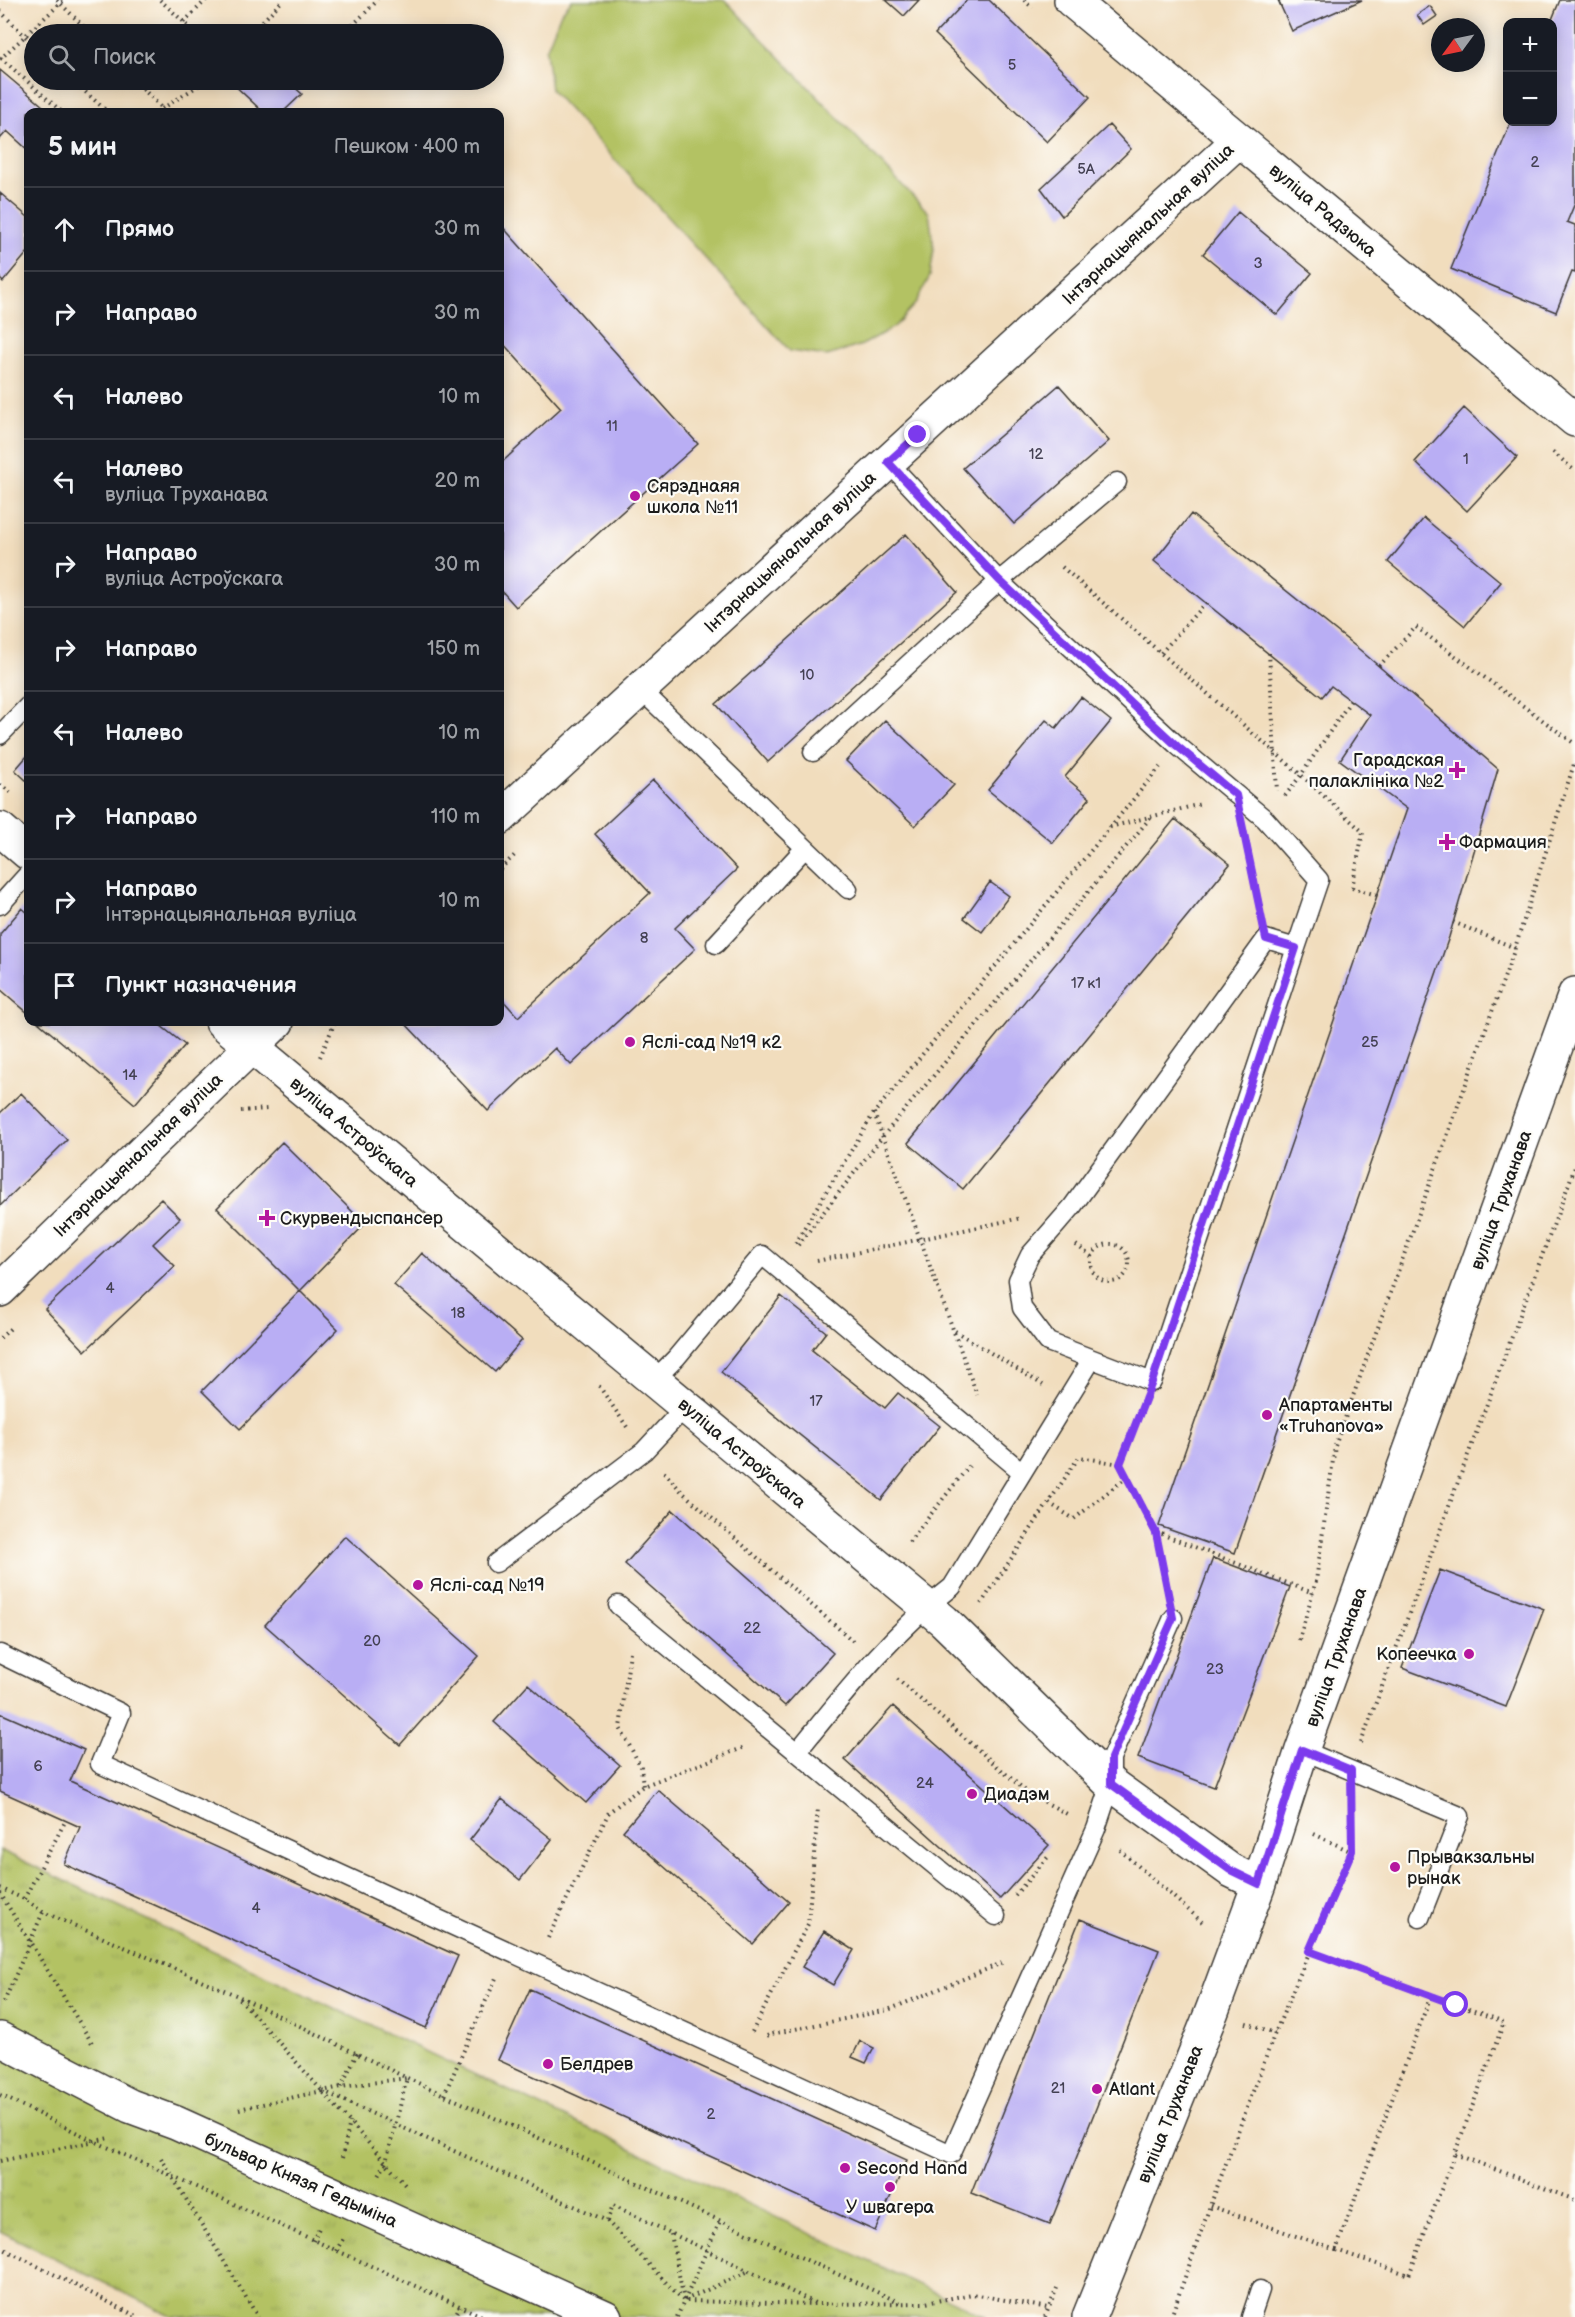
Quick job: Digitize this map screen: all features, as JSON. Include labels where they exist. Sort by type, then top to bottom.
[{"type":"street","name":"вуліца Радзюка","points":[[1071,0],[1575,420]]},
{"type":"street","name":"Інтэрнацыянальная вуліца","points":[[504,814],[1239,140]]},
{"type":"street","points":[[0,828],[24,849]]},
{"type":"street","name":"вуліца Труханава","points":[[1089,2317],[1212,2011],[1259,1884],[1302,1750],[1575,994]]},
{"type":"street","name":"вуліца Астроўскага","points":[[227,1026],[926,1606],[1111,1784],[1230,1870],[1259,1884]]},
{"type":"street","name":"Інтэрнацыянальная вуліца","points":[[0,1290],[273,1026]]},
{"type":"street","name":"бульвар Князя Гедыміна","points":[[0,2039],[130,2106],[176,2123],[604,2317]]},
{"type":"lane","points":[[888,462],[999,580],[1177,746],[1265,819],[1319,880],[1152,1382],[1048,1342],[1022,1308],[1018,1280],[1030,1255],[1072,1207],[1266,939],[1296,948]]},
{"type":"lane","points":[[813,752],[999,580],[1117,482]]},
{"type":"lane","points":[[640,689],[848,888]]},
{"type":"lane","points":[[0,735],[24,710]]},
{"type":"lane","points":[[716,944],[805,848]]},
{"type":"lane","points":[[0,905],[24,878]]},
{"type":"lane","points":[[654,1380],[676,1358],[762,1255],[1022,1472]]},
{"type":"lane","points":[[797,1752],[873,1658],[926,1606],[952,1587],[1092,1359]]},
{"type":"lane","points":[[496,1563],[644,1452],[686,1406]]},
{"type":"lane","points":[[618,1605],[996,1916]]},
{"type":"lane","points":[[0,1654],[120,1713],[100,1764],[951,2154],[1096,1829],[1111,1784],[1111,1758],[1173,1618]]},
{"type":"lane","points":[[1302,1750],[1460,1816],[1420,1918]]},
{"type":"lane","points":[[1251,2317],[1260,2290]]},
{"type":"path","points":[[160,0],[185,24]]},
{"type":"path","points":[[183,22],[206,0]]},
{"type":"path","points":[[260,24],[283,0]]},
{"type":"path","points":[[354,24],[378,0]]},
{"type":"path","points":[[36,24],[60,1],[82,24]]},
{"type":"path","points":[[0,11],[24,36],[0,59],[24,80]]},
{"type":"path","points":[[36,90],[57,108]]},
{"type":"path","points":[[83,90],[104,108]]},
{"type":"path","points":[[144,90],[162,108]]},
{"type":"path","points":[[165,108],[192,90]]},
{"type":"path","points":[[1039,547],[1363,832],[1352,888]]},
{"type":"path","points":[[1161,653],[1205,603]]},
{"type":"path","points":[[1379,666],[1416,627],[1575,744]]},
{"type":"path","points":[[1269,653],[1278,804]]},
{"type":"path","points":[[1265,819],[1301,776],[1351,700]]},
{"type":"path","points":[[779,1270],[874,1113],[1177,746]]},
{"type":"path","points":[[1296,1649],[1316,1581],[1335,1446],[1515,948],[1575,761]]},
{"type":"path","points":[[1110,827],[1236,795],[1266,939]]},
{"type":"path","points":[[779,1270],[883,1136],[1151,817]]},
{"type":"path","points":[[1454,922],[1515,948]]},
{"type":"path","points":[[874,1113],[978,1397]]},
{"type":"path","points":[[1171,2317],[1210,2206],[1309,1951],[1352,1851],[1351,1770],[1575,1167]]},
{"type":"path","points":[[779,1270],[1072,1207]]},
{"type":"path","points":[[1107,1244],[1116,1245],[1125,1250],[1129,1260],[1128,1269],[1124,1278],[1114,1282],[1105,1282],[1096,1276],[1091,1267],[1092,1257],[1098,1249],[1107,1244]]},
{"type":"path","points":[[954,1331],[1068,1399]]},
{"type":"path","points":[[594,1378],[644,1452],[682,1492],[1028,1793],[1096,1829],[1202,1922],[1230,1870]]},
{"type":"path","points":[[1152,1382],[1120,1464],[1156,1533],[1173,1618]]},
{"type":"path","points":[[904,1548],[987,1443]]},
{"type":"path","points":[[976,1613],[1079,1457],[1120,1464]]},
{"type":"path","points":[[1048,1503],[1074,1519],[1127,1477]]},
{"type":"path","points":[[1156,1533],[1313,1593]]},
{"type":"path","points":[[634,1618],[620,1728],[641,1767],[643,1786]]},
{"type":"path","points":[[536,1963],[609,1812],[643,1786],[775,1735]]},
{"type":"path","points":[[739,2057],[808,1924],[819,1799],[797,1752]]},
{"type":"path","points":[[24,1899],[66,1820]]},
{"type":"path","points":[[996,1916],[1050,1856]]},
{"type":"path","points":[[0,1888],[24,1899],[43,1912],[238,1996],[407,2078],[901,2303]]},
{"type":"path","points":[[0,2011],[43,1912]]},
{"type":"path","points":[[739,2057],[771,2034],[888,2010],[1044,1945]]},
{"type":"path","points":[[444,2095],[508,1951]]},
{"type":"path","points":[[1210,2206],[1409,2275],[1504,2022],[1309,1951]]},
{"type":"path","points":[[1336,2250],[1431,1995]]},
{"type":"path","points":[[238,1996],[409,2187]]},
{"type":"path","points":[[341,2088],[357,2053]]},
{"type":"path","points":[[336,2251],[386,2162],[407,2078]]},
{"type":"path","points":[[322,2091],[607,2221],[684,2301],[817,2304],[926,2303],[972,2294],[1048,2308]]},
{"type":"path","points":[[0,2095],[94,2141],[484,2317]]},
{"type":"path","points":[[1455,2154],[1575,2200]]},
{"type":"path","points":[[607,2221],[613,2205],[817,2304]]},
{"type":"path","points":[[676,2317],[720,2221]]},
{"type":"path","points":[[671,2233],[684,2301]]},
{"type":"path","points":[[0,2247],[138,2317]]},
{"type":"path","points":[[684,2301],[749,2271]]},
{"type":"path","points":[[1045,2317],[1058,2286]]},
{"type":"path","points":[[454,2317],[459,2306]]},
{"type":"green space","points":[[572,0],[725,0],[929,213],[934,249],[930,276],[915,304],[894,327],[862,345],[827,356],[790,351],[551,90],[546,50],[561,13]]},
{"type":"green space","points":[[0,1850],[987,2317],[173,2317],[0,2231]]},
{"type":"building","points":[[886,0],[919,0],[904,16]]},
{"type":"building","points":[[967,0],[989,0],[1090,97],[1047,142],[935,34]]},
{"type":"building","points":[[1278,0],[1362,0],[1292,31]]},
{"type":"building","points":[[1560,0],[1575,0],[1575,203],[1567,222],[1575,225],[1575,273],[1572,272],[1556,312],[1451,269],[1509,126],[1557,126],[1557,18],[1553,18]]},
{"type":"building","points":[[1430,6],[1437,16],[1424,25],[1417,15]]},
{"type":"building","points":[[0,70],[45,108],[24,108],[24,146],[7,131],[0,139]]},
{"type":"building","points":[[240,90],[298,90],[302,94],[287,108],[259,108]]},
{"type":"building","points":[[1109,125],[1131,149],[1062,216],[1041,188]]},
{"type":"building","points":[[0,193],[24,214],[24,257],[3,282],[0,279]]},
{"type":"building","points":[[1238,212],[1312,273],[1277,315],[1203,254]]},
{"type":"building","points":[[504,228],[698,444],[516,607],[504,594],[504,460],[561,408],[504,344]]},
{"type":"building","points":[[1059,385],[1109,441],[1014,524],[963,468]]},
{"type":"building","points":[[1464,408],[1517,457],[1467,511],[1415,462]]},
{"type":"building","points":[[1191,514],[1360,650],[1498,769],[1449,937],[1235,1553],[1159,1526],[1407,809],[1340,760],[1370,715],[1331,686],[1322,697],[1154,561]]},
{"type":"building","points":[[1424,518],[1501,582],[1465,626],[1388,562]]},
{"type":"building","points":[[906,534],[957,592],[768,762],[716,704]]},
{"type":"building","points":[[1081,697],[1111,721],[1065,777],[1090,798],[1053,843],[988,790],[1046,720],[1056,728]]},
{"type":"building","points":[[885,720],[954,785],[915,826],[846,761]]},
{"type":"building","points":[[24,760],[24,778],[15,770]]},
{"type":"building","points":[[653,780],[737,869],[675,928],[695,949],[571,1065],[555,1048],[488,1111],[408,1026],[504,1026],[504,1001],[518,1017],[650,893],[595,834]]},
{"type":"building","points":[[1175,819],[1230,864],[963,1189],[908,1143]]},
{"type":"building","points":[[990,882],[1009,896],[982,932],[964,918]]},
{"type":"building","points":[[22,908],[24,910],[24,1010],[0,989],[0,934]]},
{"type":"building","points":[[43,1026],[161,1026],[185,1045],[135,1104]]},
{"type":"building","points":[[21,1093],[67,1140],[0,1206],[0,1113]]},
{"type":"building","points":[[282,1142],[365,1224],[300,1291],[217,1208]]},
{"type":"building","points":[[161,1199],[180,1218],[153,1244],[175,1266],[85,1351],[45,1309]]},
{"type":"building","points":[[422,1253],[522,1340],[495,1372],[394,1285]]},
{"type":"building","points":[[300,1291],[338,1329],[240,1429],[202,1391]]},
{"type":"building","points":[[781,1296],[826,1332],[812,1350],[885,1408],[898,1393],[940,1426],[881,1500],[721,1372]]},
{"type":"building","points":[[673,1510],[833,1653],[785,1706],[625,1564]]},
{"type":"building","points":[[345,1536],[479,1656],[400,1745],[265,1625]]},
{"type":"building","points":[[1213,1558],[1290,1587],[1214,1787],[1138,1758]]},
{"type":"building","points":[[1440,1570],[1544,1609],[1506,1707],[1402,1668]]},
{"type":"building","points":[[528,1684],[620,1765],[586,1803],[494,1722]]},
{"type":"building","points":[[893,1706],[1049,1845],[1000,1899],[845,1760]]},
{"type":"building","points":[[0,1713],[84,1750],[70,1781],[458,1956],[426,2028],[64,1864],[80,1827],[0,1791]]},
{"type":"building","points":[[658,1790],[789,1902],[753,1944],[623,1831]]},
{"type":"building","points":[[502,1799],[552,1839],[520,1880],[470,1840]]},
{"type":"building","points":[[1080,1919],[1159,1950],[1050,2224],[971,2193]]},
{"type":"building","points":[[824,1931],[854,1950],[833,1985],[802,1967]]},
{"type":"building","points":[[530,1989],[907,2160],[875,2231],[498,2060]]},
{"type":"building","points":[[860,2041],[874,2048],[866,2063],[852,2057]]},
{"type":"place","name":"Сярэднаяя школа №11","points":[[635,496]]},
{"type":"place","name":"Гарадская палаклініка №2","points":[[1457,770]]},
{"type":"place","name":"Фармация","points":[[1447,842]]},
{"type":"place","name":"Яслі-сад №19 к2","points":[[630,1042]]},
{"type":"place","name":"Скурвендыспансер","points":[[267,1218]]},
{"type":"place","name":"Апартаменты «Truhanova»","points":[[1267,1415]]},
{"type":"place","name":"Яслі-сад №19","points":[[418,1585]]},
{"type":"place","name":"Копеечка","points":[[1469,1654]]},
{"type":"place","name":"Диадэм","points":[[972,1794]]},
{"type":"place","name":"Прывакзальны рынак","points":[[1395,1867]]},
{"type":"place","name":"Белдрев","points":[[548,2064]]},
{"type":"place","name":"Atlant","points":[[1097,2089]]},
{"type":"place","name":"Second Hand","points":[[845,2168]]},
{"type":"place","name":"У швагера","points":[[890,2187]]},
{"type":"route","points":[[918,435],[888,462],[911,489],[999,580],[1177,746],[1236,795],[1266,939],[1296,948],[1152,1382],[1120,1464],[1156,1533],[1173,1618],[1111,1758],[1111,1784],[1230,1870],[1259,1884],[1302,1750],[1351,1770],[1352,1851],[1309,1951],[1456,2005]]}]
